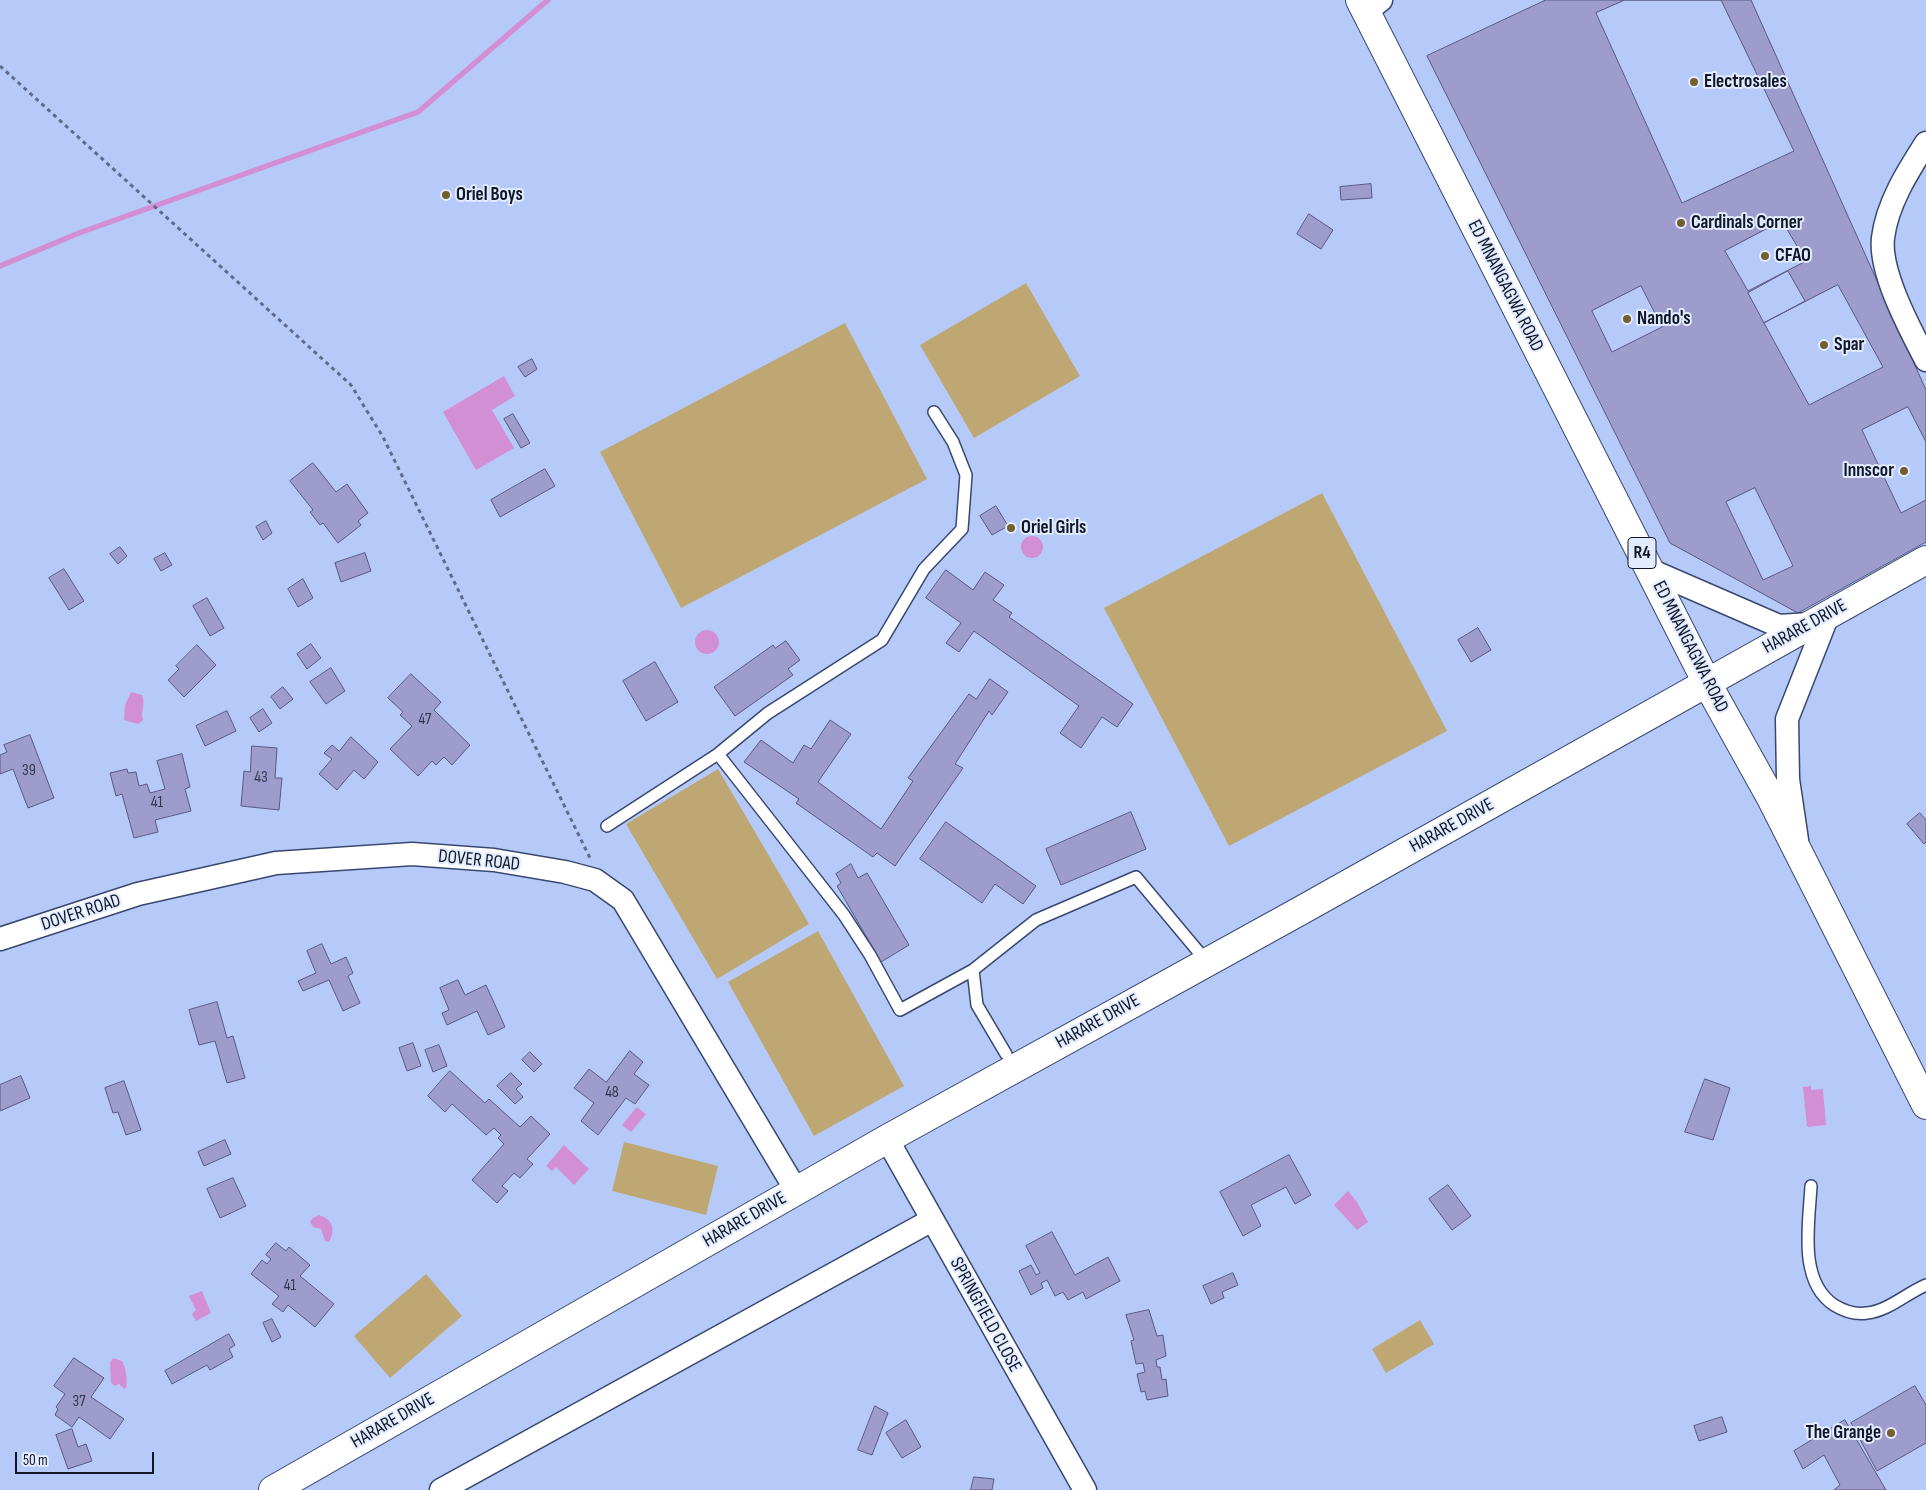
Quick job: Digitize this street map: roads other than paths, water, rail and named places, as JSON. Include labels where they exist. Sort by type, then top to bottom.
[{"type":"main road","name":"ED MNANGAGWA ROAD","points":[[1369,4],[1650,570],[1707,682],[1771,798],[1926,1105]]},
{"type":"main road","name":"HARARE DRIVE","points":[[273,1490],[796,1190],[1926,560]]},
{"type":"street","points":[[1926,143],[1894,200],[1885,224],[1882,239],[1883,256],[1887,272],[1926,360]]},
{"type":"street","points":[[1650,570],[1779,626],[1819,619],[1787,719],[1788,779],[1798,852]]},
{"type":"street","name":"DOVER ROAD","points":[[0,939],[138,894],[276,863],[412,854],[494,860],[565,872],[595,880],[622,900],[796,1190]]},
{"type":"street","name":"SPRINGFIELD CLOSE","points":[[887,1139],[1085,1490]]},
{"type":"street","points":[[441,1490],[932,1220]]},
{"type":"lane","points":[[607,826],[718,754],[768,713],[882,640],[924,569],[962,529],[966,475],[953,442],[934,412]]},
{"type":"lane","points":[[718,754],[844,915],[870,955],[900,1010],[973,970],[1036,920],[1136,876],[1207,962]]},
{"type":"lane","points":[[973,970],[977,1005],[1006,1054]]},
{"type":"lane","points":[[1811,1186],[1808,1230],[1810,1261],[1815,1284],[1826,1299],[1841,1310],[1868,1313],[1926,1285]]},
{"type":"waterway","points":[[0,266],[79,233],[418,112],[548,0]]},
{"type":"place","name":"Electrosales","points":[[1694,82]]},
{"type":"place","name":"Oriel Boys","points":[[446,195]]},
{"type":"place","name":"Cardinals Corner","points":[[1681,223]]},
{"type":"place","name":"CFAO","points":[[1765,256]]},
{"type":"place","name":"Nando's","points":[[1627,319]]},
{"type":"place","name":"Spar","points":[[1824,345]]},
{"type":"place","name":"Innscor","points":[[1904,471]]},
{"type":"place","name":"Oriel Girls","points":[[1011,528]]},
{"type":"place","name":"The Grange","points":[[1891,1433]]}]
